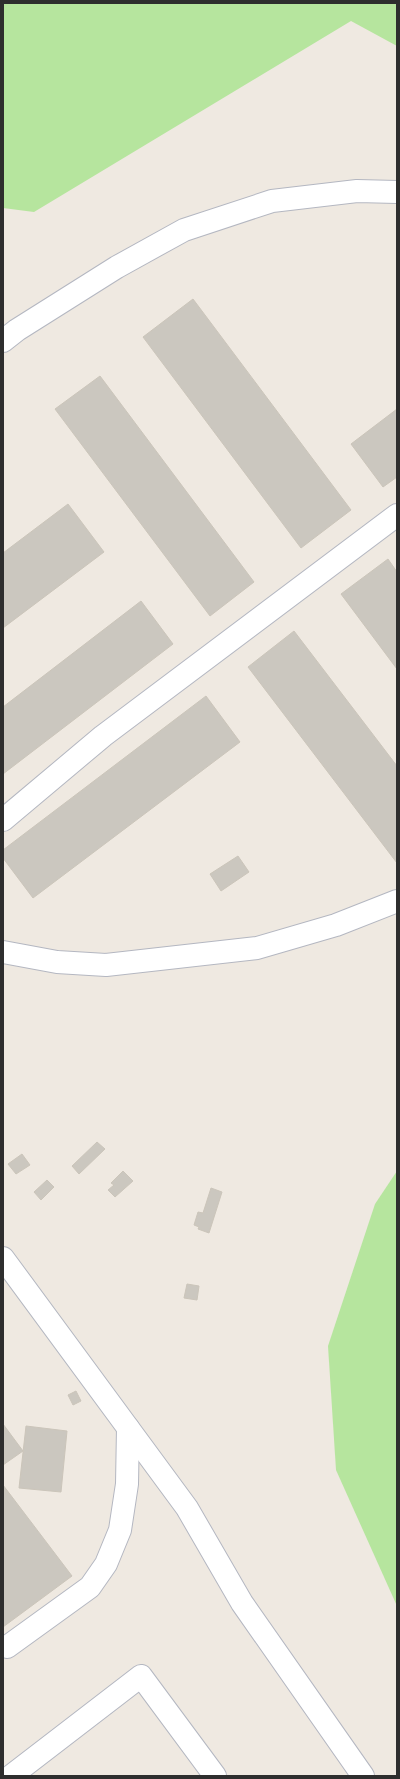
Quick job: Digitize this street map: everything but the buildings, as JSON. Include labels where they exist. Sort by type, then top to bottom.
[{"type":"lane","points":[[3,341],[17,330],[117,267],[184,230],[272,201],[357,191],[397,192]]},
{"type":"lane","points":[[3,820],[103,736],[397,515]]},
{"type":"lane","points":[[3,952],[58,962],[106,964],[256,948],[336,925],[397,901]]},
{"type":"lane","points":[[3,1258],[187,1508],[242,1603],[363,1776]]},
{"type":"lane","points":[[7,1647],[90,1587],[106,1564],[120,1530],[126,1484],[128,1428]]},
{"type":"lane","points":[[11,1776],[141,1676],[215,1776]]},
{"type":"green space","points":[[3,3],[397,3],[397,46],[351,21],[34,212],[3,208]]},
{"type":"green space","points":[[397,1171],[397,1606],[336,1470],[328,1346],[375,1204]]}]
